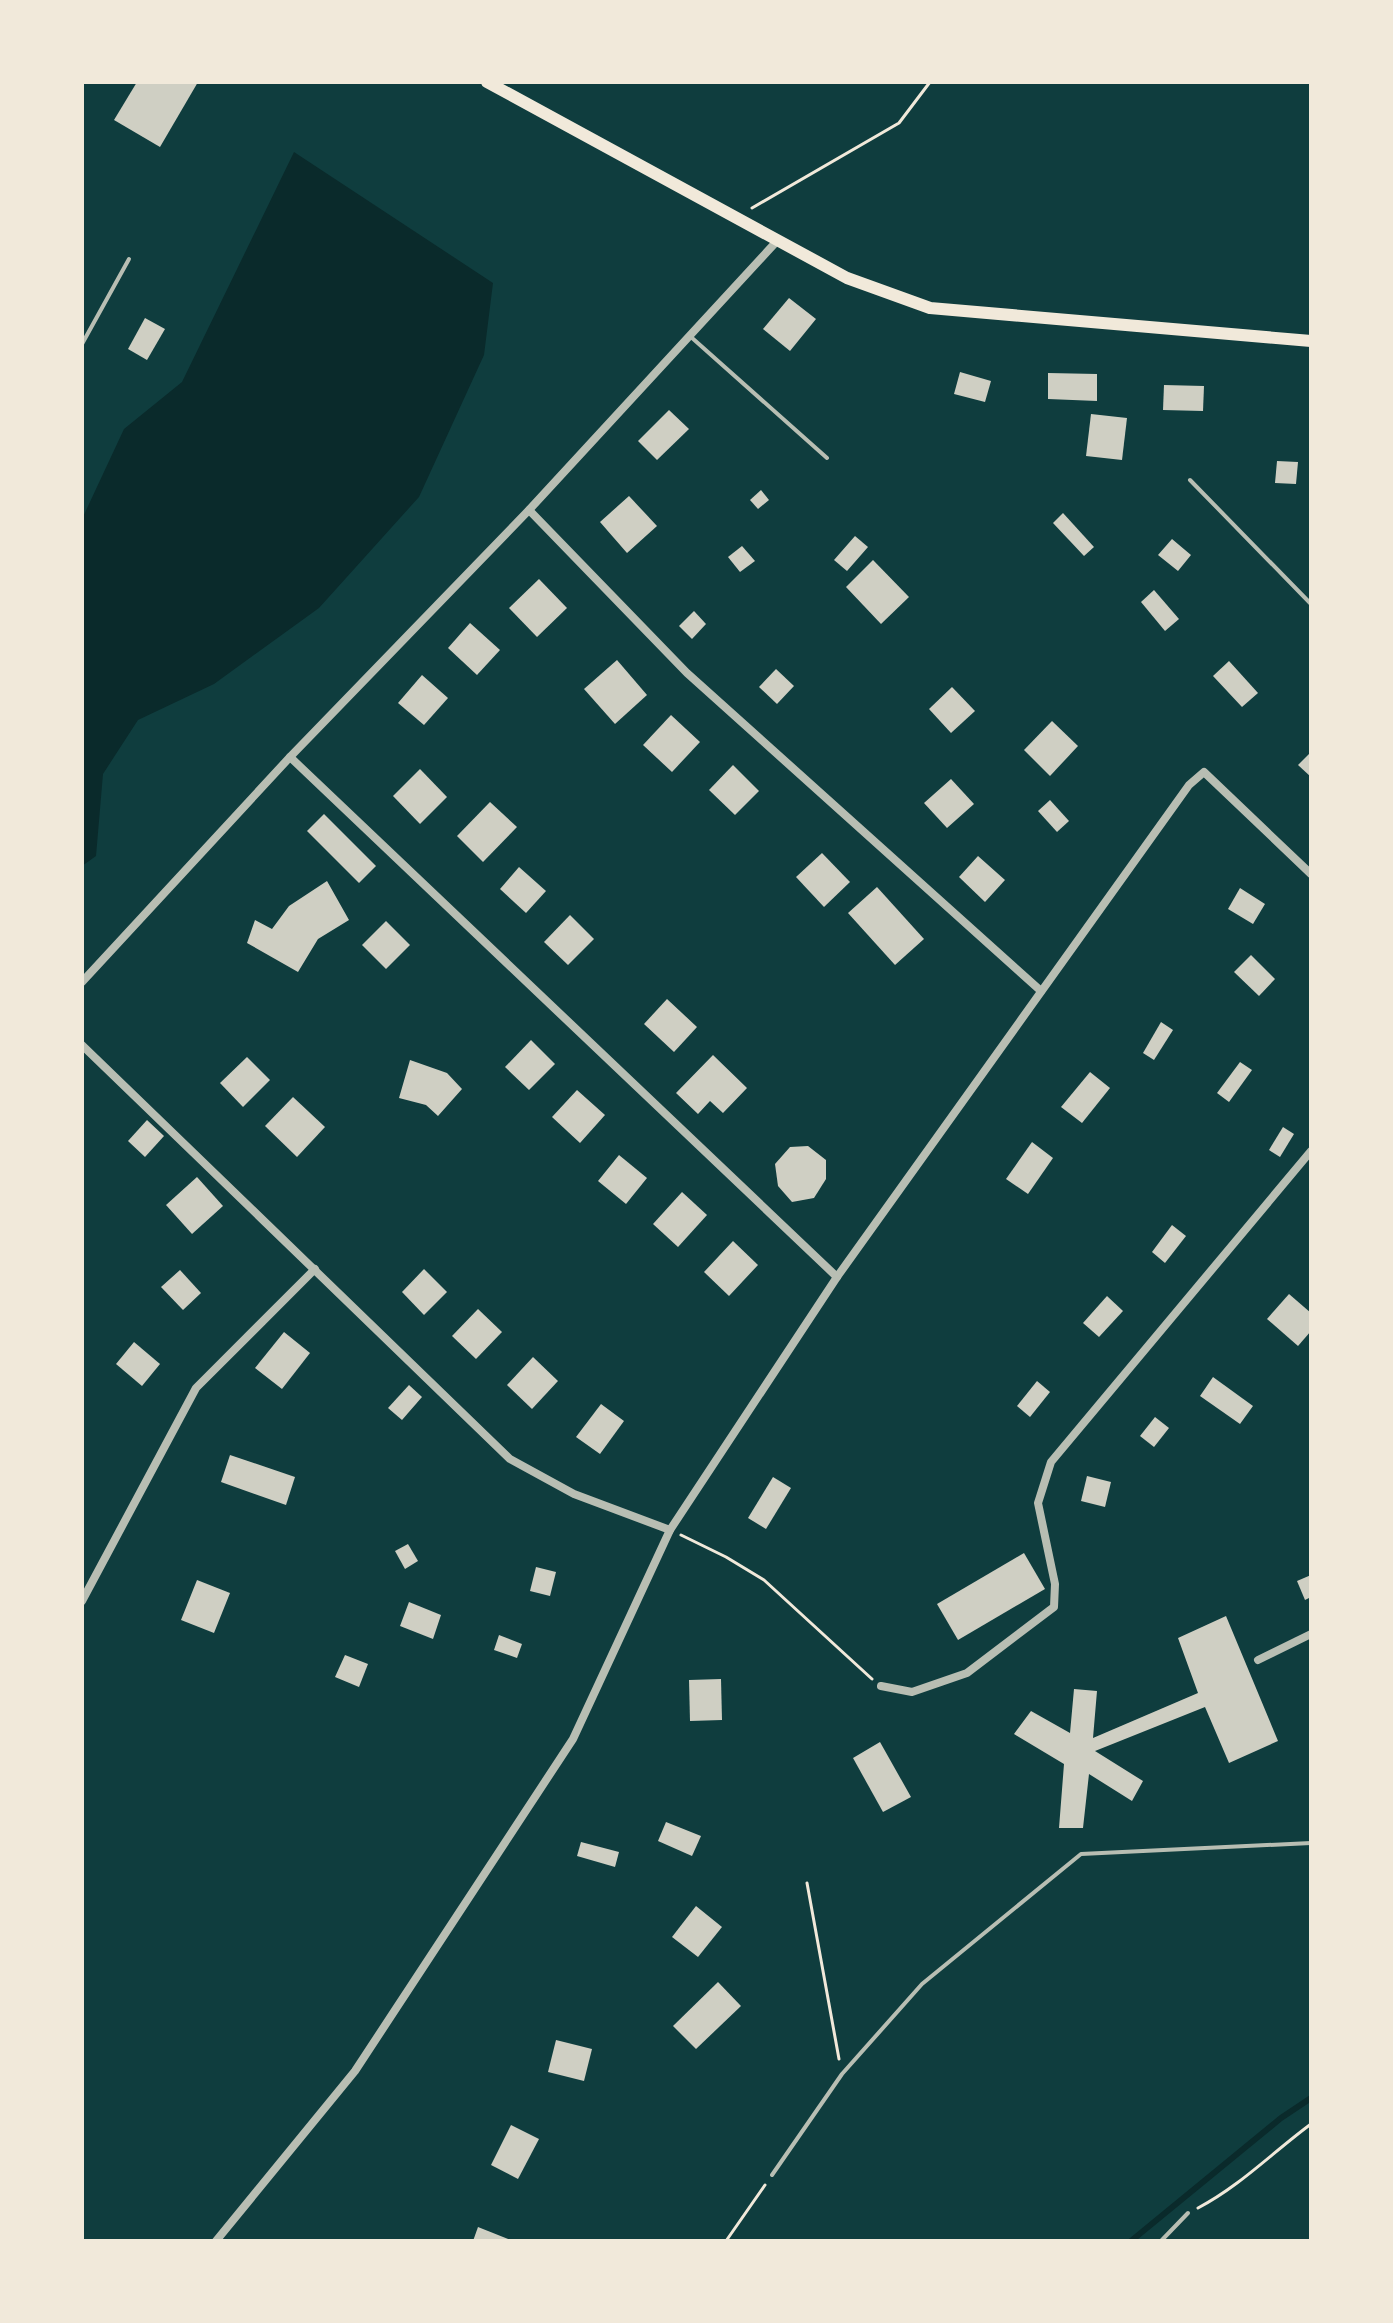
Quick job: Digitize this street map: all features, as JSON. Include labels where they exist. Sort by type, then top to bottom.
[{"type":"main road","points":[[487,82],[847,278],[930,308],[1311,341]]},
{"type":"street","points":[[82,982],[290,757],[529,510],[777,241]]},
{"type":"street","points":[[529,510],[687,673],[1041,991]]},
{"type":"street","points":[[290,757],[837,1277]]},
{"type":"street","points":[[216,2241],[355,2071],[573,1739],[670,1530],[837,1277],[1189,785],[1204,772],[1311,874]]},
{"type":"street","points":[[82,1045],[510,1459],[574,1494],[670,1530]]},
{"type":"street","points":[[881,1686],[912,1692],[967,1673],[1054,1607],[1055,1584],[1038,1503],[1051,1462],[1311,1151]]},
{"type":"street","points":[[82,1601],[196,1388],[315,1269]]},
{"type":"street","points":[[1258,1660],[1311,1634]]},
{"type":"lane","points":[[82,344],[129,259]]},
{"type":"lane","points":[[689,336],[827,458]]},
{"type":"lane","points":[[1190,480],[1311,604]]},
{"type":"lane","points":[[772,2175],[842,2074],[922,1984],[1081,1854],[1311,1843]]},
{"type":"lane","points":[[1161,2241],[1188,2213]]},
{"type":"path","points":[[735,218],[899,123],[930,82]]},
{"type":"path","points":[[670,1530],[726,1557],[764,1580],[881,1686]]},
{"type":"path","points":[[807,1883],[842,2074]]},
{"type":"path","points":[[1188,2213],[1228,2192],[1311,2124]]},
{"type":"path","points":[[726,2241],[772,2175]]},
{"type":"water","points":[[294,152],[493,283],[484,355],[419,497],[319,608],[214,684],[138,720],[103,774],[96,856],[82,866],[82,519],[124,429],[182,382]]},
{"type":"building","points":[[137,82],[198,82],[160,147],[114,120]]},
{"type":"building","points":[[789,298],[816,319],[790,351],[763,329]]},
{"type":"building","points":[[145,318],[165,329],[147,360],[128,349]]},
{"type":"building","points":[[960,372],[991,381],[985,402],[954,394]]},
{"type":"building","points":[[1048,373],[1097,374],[1097,401],[1048,399]]},
{"type":"building","points":[[1164,385],[1204,386],[1203,411],[1163,410]]},
{"type":"building","points":[[669,410],[689,429],[657,460],[638,441]]},
{"type":"building","points":[[1091,414],[1127,418],[1122,460],[1086,456]]},
{"type":"building","points":[[1277,461],[1298,462],[1296,484],[1275,483]]},
{"type":"building","points":[[761,490],[769,500],[758,509],[750,500]]},
{"type":"building","points":[[629,496],[657,526],[627,553],[600,522]]},
{"type":"building","points":[[1063,513],[1094,547],[1084,556],[1053,523]]},
{"type":"building","points":[[855,536],[868,547],[847,571],[834,560]]},
{"type":"building","points":[[1172,539],[1191,555],[1178,571],[1158,555]]},
{"type":"building","points":[[742,546],[755,561],[740,572],[728,557]]},
{"type":"building","points":[[873,560],[909,597],[881,624],[846,587]]},
{"type":"building","points":[[539,579],[567,608],[537,637],[509,608]]},
{"type":"building","points":[[1154,590],[1179,619],[1165,631],[1141,602]]},
{"type":"building","points":[[694,611],[706,624],[692,639],[679,626]]},
{"type":"building","points":[[470,623],[500,650],[477,675],[448,648]]},
{"type":"building","points":[[617,660],[647,695],[615,724],[584,689]]},
{"type":"building","points":[[1229,661],[1258,693],[1242,707],[1213,676]]},
{"type":"building","points":[[776,669],[794,686],[777,704],[759,687]]},
{"type":"building","points":[[422,675],[448,698],[424,725],[398,703]]},
{"type":"building","points":[[952,687],[975,711],[951,733],[929,709]]},
{"type":"building","points":[[671,715],[700,742],[672,772],[643,745]]},
{"type":"building","points":[[1052,721],[1078,746],[1050,776],[1024,750]]},
{"type":"building","points":[[1311,752],[1311,777],[1298,765]]},
{"type":"building","points":[[733,765],[759,791],[735,815],[709,790]]},
{"type":"building","points":[[420,769],[447,797],[420,824],[393,796]]},
{"type":"building","points":[[951,779],[974,804],[947,828],[924,803]]},
{"type":"building","points":[[1050,800],[1069,821],[1057,832],[1038,811]]},
{"type":"building","points":[[490,802],[517,827],[483,862],[457,836]]},
{"type":"building","points":[[324,814],[376,866],[359,883],[307,831]]},
{"type":"building","points":[[822,853],[850,882],[824,907],[796,877]]},
{"type":"building","points":[[978,856],[1005,880],[985,902],[959,877]]},
{"type":"building","points":[[519,867],[546,891],[526,913],[500,889]]},
{"type":"building","points":[[327,881],[349,920],[318,939],[298,972],[247,943],[255,920],[272,929],[289,906]]},
{"type":"building","points":[[877,887],[924,939],[895,965],[848,913]]},
{"type":"building","points":[[1240,888],[1265,904],[1253,924],[1228,909]]},
{"type":"building","points":[[570,915],[594,939],[568,965],[544,942]]},
{"type":"building","points":[[386,921],[410,945],[386,969],[362,945]]},
{"type":"building","points":[[1251,955],[1275,979],[1259,996],[1234,972]]},
{"type":"building","points":[[667,999],[697,1027],[674,1052],[644,1024]]},
{"type":"building","points":[[1161,1022],[1173,1030],[1154,1060],[1143,1053]]},
{"type":"building","points":[[531,1040],[555,1064],[529,1090],[505,1067]]},
{"type":"building","points":[[713,1055],[747,1088],[723,1113],[710,1101],[698,1114],[676,1093]]},
{"type":"building","points":[[247,1057],[270,1080],[243,1107],[220,1083]]},
{"type":"building","points":[[410,1060],[447,1073],[462,1089],[438,1116],[426,1105],[399,1098]]},
{"type":"building","points":[[1240,1062],[1252,1070],[1229,1102],[1217,1093]]},
{"type":"building","points":[[1090,1072],[1110,1088],[1082,1123],[1061,1107]]},
{"type":"building","points":[[577,1090],[605,1115],[580,1143],[552,1117]]},
{"type":"building","points":[[293,1097],[325,1127],[297,1157],[265,1126]]},
{"type":"building","points":[[147,1120],[164,1136],[145,1157],[128,1141]]},
{"type":"building","points":[[1283,1127],[1294,1134],[1280,1157],[1269,1150]]},
{"type":"building","points":[[1032,1142],[1053,1158],[1028,1194],[1006,1179]]},
{"type":"building","points":[[808,1146],[826,1160],[826,1179],[814,1198],[792,1202],[778,1186],[775,1164],[790,1147]]},
{"type":"building","points":[[619,1155],[647,1178],[626,1204],[598,1181]]},
{"type":"building","points":[[197,1177],[223,1206],[192,1234],[166,1205]]},
{"type":"building","points":[[682,1192],[707,1215],[678,1247],[653,1224]]},
{"type":"building","points":[[1172,1225],[1186,1236],[1165,1263],[1152,1252]]},
{"type":"building","points":[[733,1241],[758,1265],[729,1296],[704,1272]]},
{"type":"building","points":[[424,1269],[447,1292],[424,1315],[402,1292]]},
{"type":"building","points":[[180,1270],[201,1293],[183,1310],[161,1287]]},
{"type":"building","points":[[1289,1294],[1311,1313],[1311,1331],[1298,1346],[1267,1319]]},
{"type":"building","points":[[1107,1296],[1123,1311],[1099,1337],[1083,1323]]},
{"type":"building","points":[[478,1309],[502,1332],[476,1359],[452,1336]]},
{"type":"building","points":[[284,1332],[310,1353],[282,1389],[255,1368]]},
{"type":"building","points":[[134,1342],[160,1364],[142,1386],[116,1364]]},
{"type":"building","points":[[533,1357],[558,1381],[532,1409],[507,1385]]},
{"type":"building","points":[[1213,1377],[1253,1406],[1240,1424],[1200,1396]]},
{"type":"building","points":[[1037,1381],[1050,1392],[1030,1417],[1017,1406]]},
{"type":"building","points":[[409,1385],[422,1397],[402,1420],[388,1408]]},
{"type":"building","points":[[601,1404],[624,1421],[600,1454],[576,1437]]},
{"type":"building","points":[[1155,1417],[1169,1428],[1154,1447],[1140,1436]]},
{"type":"building","points":[[230,1455],[295,1477],[286,1505],[221,1482]]},
{"type":"building","points":[[1087,1476],[1111,1482],[1105,1507],[1081,1501]]},
{"type":"building","points":[[773,1477],[791,1488],[766,1529],[748,1518]]},
{"type":"building","points":[[408,1544],[418,1561],[405,1569],[395,1551]]},
{"type":"building","points":[[1024,1553],[1045,1589],[958,1640],[937,1604]]},
{"type":"building","points":[[536,1567],[556,1572],[550,1596],[530,1591]]},
{"type":"building","points":[[1311,1575],[1311,1597],[1305,1600],[1297,1581]]},
{"type":"building","points":[[197,1580],[230,1593],[214,1633],[181,1620]]},
{"type":"building","points":[[409,1602],[441,1615],[433,1639],[400,1626]]},
{"type":"building","points":[[1226,1616],[1278,1741],[1229,1763],[1205,1707],[1095,1751],[1143,1781],[1132,1801],[1089,1774],[1083,1828],[1059,1828],[1064,1764],[1014,1734],[1031,1711],[1070,1733],[1074,1689],[1097,1691],[1093,1738],[1198,1693],[1178,1638]]},
{"type":"building","points":[[499,1635],[522,1644],[517,1658],[494,1650]]},
{"type":"building","points":[[345,1655],[368,1664],[359,1687],[335,1677]]},
{"type":"building","points":[[721,1679],[722,1720],[690,1721],[689,1680]]},
{"type":"building","points":[[880,1742],[911,1797],[883,1812],[853,1758]]},
{"type":"building","points":[[666,1822],[701,1836],[692,1856],[658,1841]]},
{"type":"building","points":[[581,1842],[619,1852],[615,1867],[577,1856]]},
{"type":"building","points":[[696,1906],[722,1927],[698,1957],[672,1937]]},
{"type":"building","points":[[718,1982],[741,2006],[696,2049],[673,2026]]},
{"type":"building","points":[[556,2040],[592,2049],[584,2081],[548,2072]]},
{"type":"building","points":[[511,2125],[539,2139],[518,2179],[491,2165]]},
{"type":"building","points":[[478,2227],[513,2241],[473,2241]]},
{"type":"waterway","points":[[1131,2241],[1281,2118],[1311,2098]]}]
